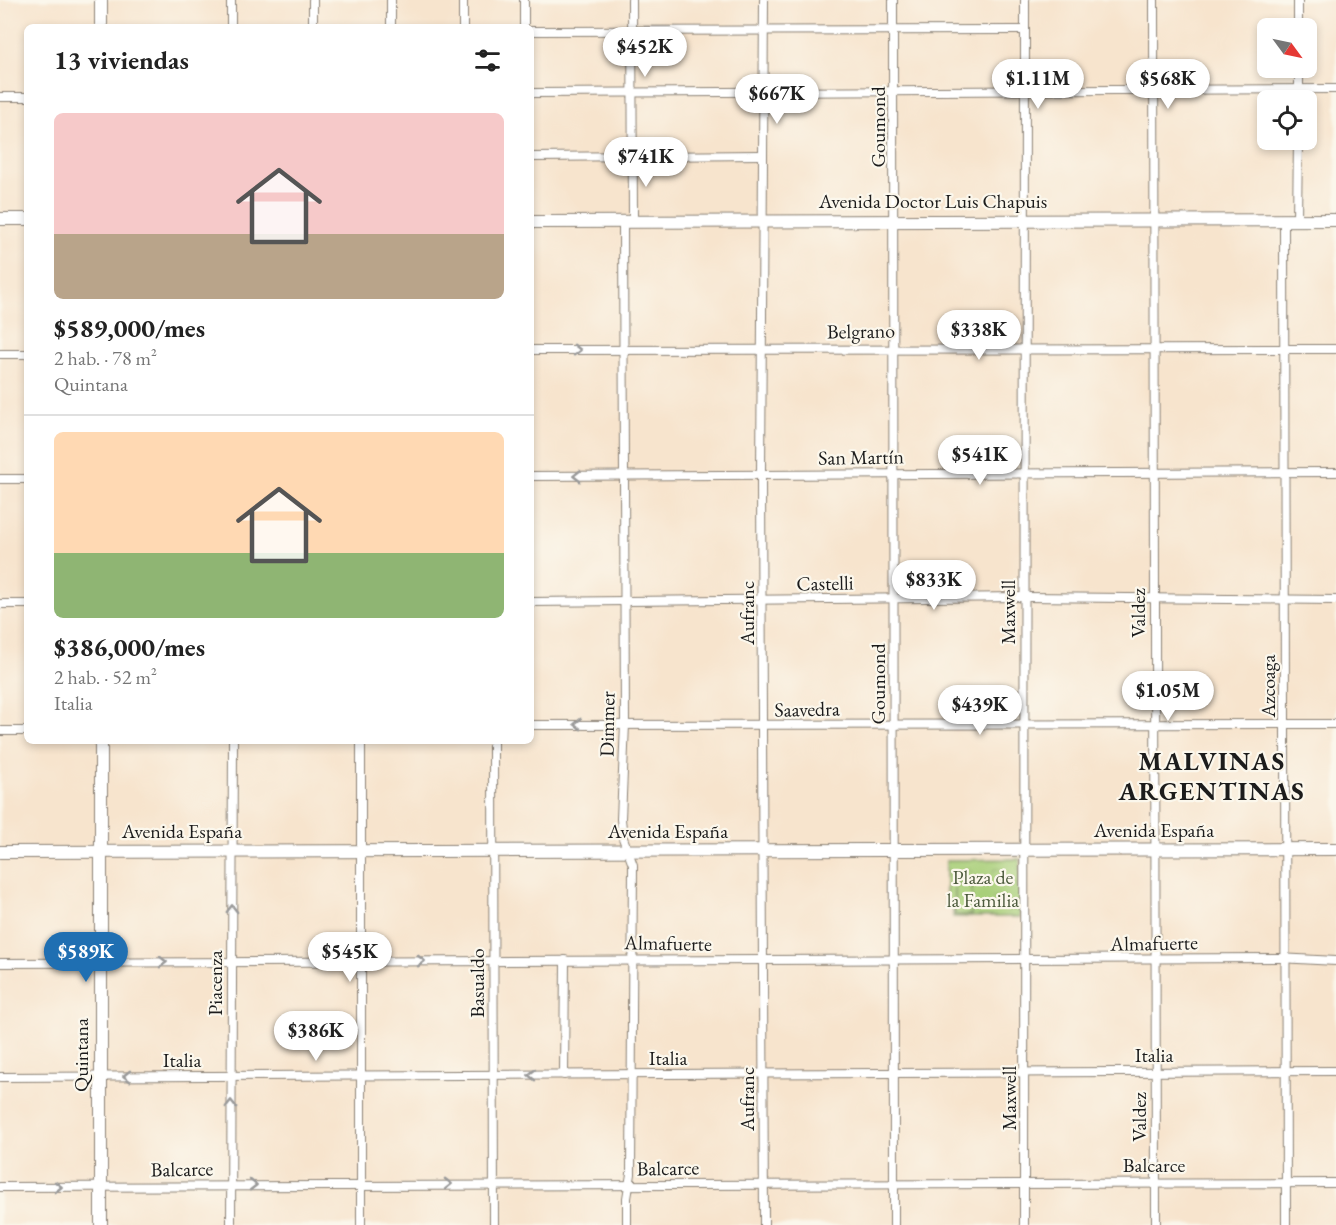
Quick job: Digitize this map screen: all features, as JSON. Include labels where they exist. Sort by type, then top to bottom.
[{"type":"main road","points":[[101,0],[101,24]]},
{"type":"main road","points":[[0,219],[24,219]]},
{"type":"main road","name":"Avenida Doctor Luis Chapuis","points":[[534,222],[1336,220]]},
{"type":"main road","points":[[0,227],[24,228]]},
{"type":"main road","name":"Quintana","points":[[100,744],[101,1225]]},
{"type":"main road","name":"Avenida España","points":[[0,852],[1336,849]]},
{"type":"street","points":[[231,0],[231,24]]},
{"type":"street","points":[[313,0],[313,24]]},
{"type":"street","points":[[391,24],[392,0]]},
{"type":"street","points":[[463,0],[463,24]]},
{"type":"street","points":[[524,0],[524,24]]},
{"type":"street","name":"Dimmer","points":[[627,1225],[633,1074],[634,959],[633,865],[621,819],[625,724],[622,350],[632,155],[632,0]]},
{"type":"street","name":"Aufranc","points":[[764,0],[761,475],[764,600],[764,1225]]},
{"type":"street","name":"Goumond","points":[[894,0],[894,1225]]},
{"type":"street","name":"Maxwell","points":[[1024,1225],[1025,0]]},
{"type":"street","name":"Valdez","points":[[1155,0],[1156,1225]]},
{"type":"street","points":[[1298,0],[1298,18]]},
{"type":"street","points":[[534,31],[1025,30]]},
{"type":"street","points":[[1299,78],[1299,89]]},
{"type":"street","points":[[534,93],[895,91],[1025,93],[1336,89]]},
{"type":"street","points":[[0,97],[24,97]]},
{"type":"street","name":"Azcoaga","points":[[1286,1225],[1284,349],[1297,150]]},
{"type":"street","points":[[534,158],[763,155]]},
{"type":"street","name":"Belgrano","points":[[534,350],[895,347],[1336,349]]},
{"type":"street","points":[[0,354],[24,354]]},
{"type":"street","name":"San Martín","points":[[534,476],[1336,472]]},
{"type":"street","points":[[0,479],[24,479]]},
{"type":"street","name":"Castelli","points":[[534,602],[1025,597],[1336,600]]},
{"type":"street","points":[[0,604],[24,604]]},
{"type":"street","name":"Saavedra","points":[[534,725],[1336,724]]},
{"type":"street","points":[[0,731],[24,731]]},
{"type":"street","name":"Piacenza","points":[[231,1225],[233,744]]},
{"type":"street","points":[[361,744],[363,961],[361,1225]]},
{"type":"street","name":"Basualdo","points":[[493,744],[494,1225]]},
{"type":"street","name":"Almafuerte","points":[[0,963],[634,959],[893,961],[1286,958],[1336,960]]},
{"type":"street","points":[[564,1075],[565,960]]},
{"type":"street","name":"Italia","points":[[0,1077],[1336,1071]]},
{"type":"street","name":"Balcarce","points":[[0,1187],[1336,1183]]},
{"type":"green space","name":"Plaza de la Familia","points":[[1020,859],[1020,917],[953,917],[953,905],[946,905],[946,860]]},
{"type":"green space","points":[[955,884],[972,884],[971,915],[955,915]]},
{"type":"district","name":"MALVINAS ARGENTINAS","points":[[1212,776]]}]
